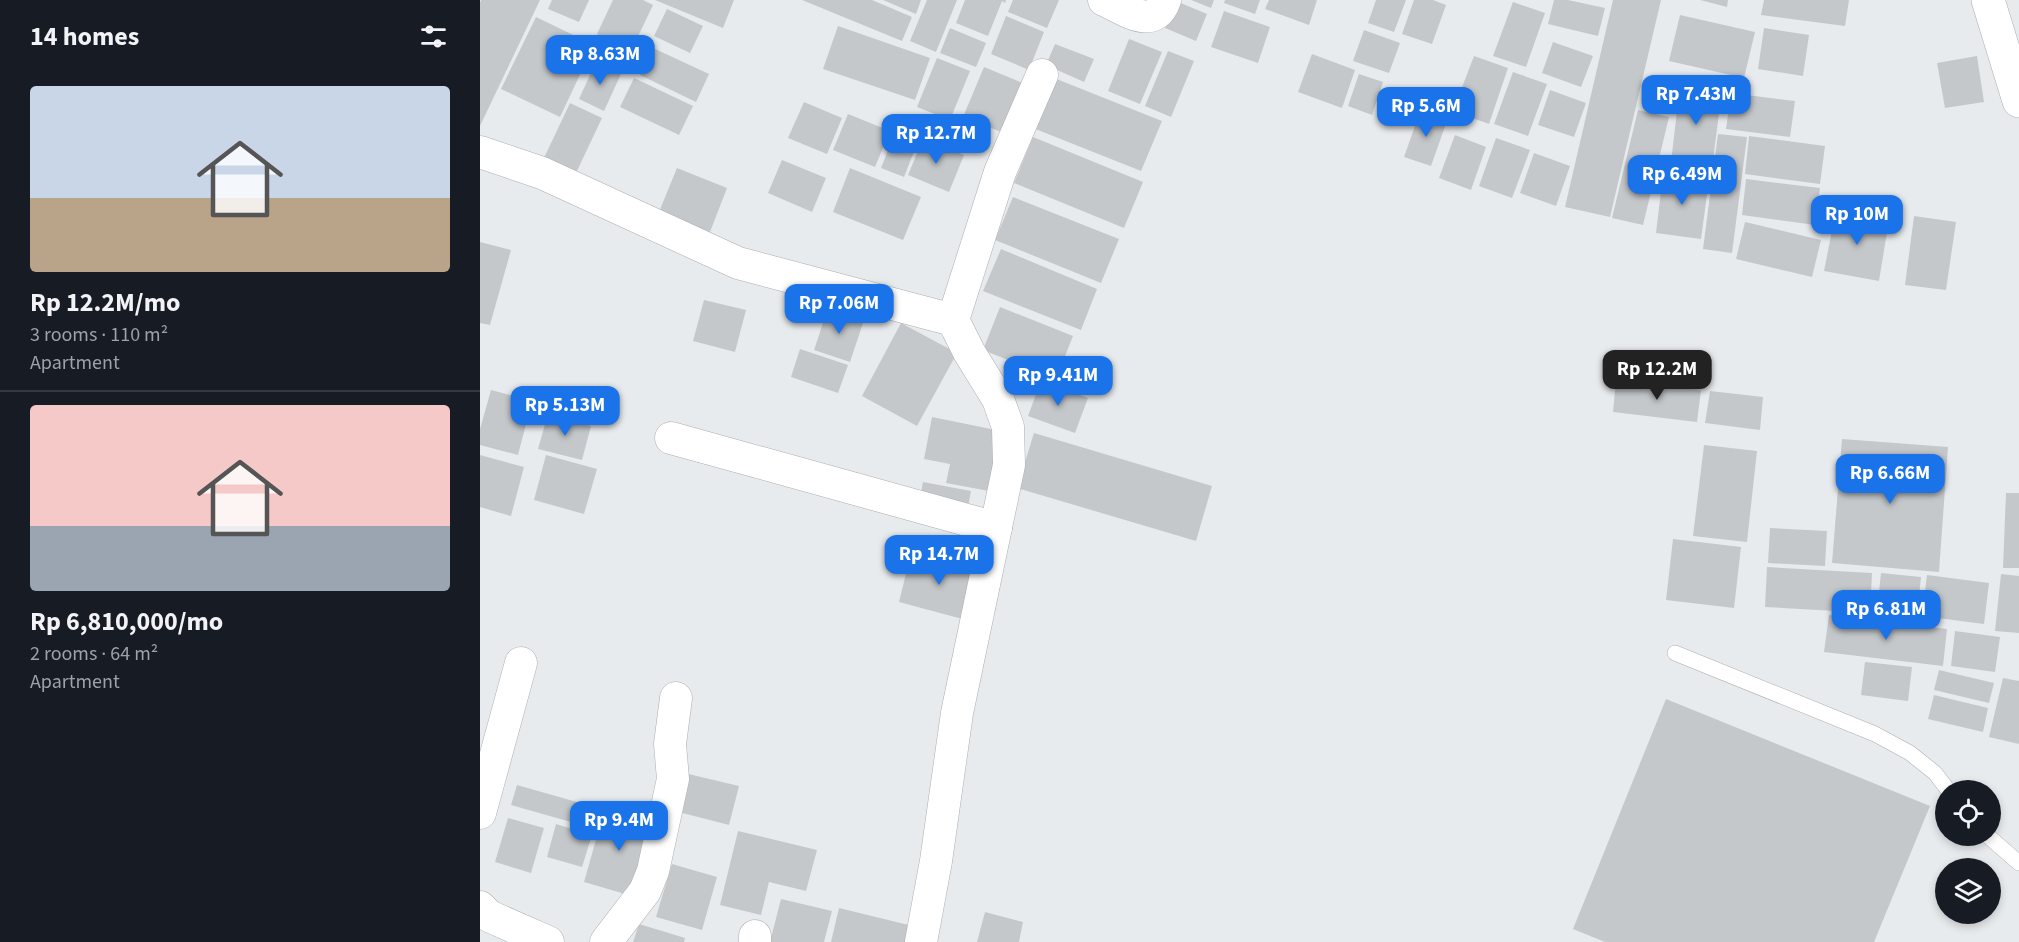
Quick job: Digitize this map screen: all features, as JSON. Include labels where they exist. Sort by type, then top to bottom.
[{"type":"main road","points":[[1988,0],[2019,101]]},
{"type":"street","points":[[1104,0],[1145,17],[1155,16],[1162,9],[1165,0]]},
{"type":"street","points":[[921,942],[936,861],[957,713],[1009,465],[1008,426],[998,399],[969,352],[953,320],[1000,172],[1042,75]]},
{"type":"street","points":[[480,152],[542,173],[738,263],[953,320]]},
{"type":"street","points":[[671,438],[996,528]]},
{"type":"street","points":[[480,813],[521,663]]},
{"type":"street","points":[[606,942],[645,891],[653,871],[673,779],[670,744],[676,698]]},
{"type":"street","points":[[480,907],[489,916],[548,942]]},
{"type":"lane","points":[[1675,653],[1875,735],[1910,753],[1935,772],[1941,780]]},
{"type":"lane","points":[[1999,846],[2019,863]]},
{"type":"building","points":[[481,0],[540,0],[480,126],[480,3]]},
{"type":"building","points":[[552,0],[589,0],[579,22],[548,9]]},
{"type":"building","points":[[613,0],[643,0],[653,5],[631,51],[597,34]]},
{"type":"building","points":[[655,0],[734,0],[723,28]]},
{"type":"building","points":[[802,0],[872,0],[912,17],[902,41]]},
{"type":"building","points":[[883,0],[921,0],[916,14]]},
{"type":"building","points":[[927,0],[957,0],[936,52],[910,41]]},
{"type":"building","points":[[965,0],[1006,0],[1005,3],[1002,1],[988,36],[956,23]]},
{"type":"building","points":[[1013,0],[1059,0],[1047,28],[1008,12]]},
{"type":"building","points":[[1191,0],[1214,0],[1211,8]]},
{"type":"building","points":[[1225,0],[1260,0],[1255,14],[1224,3]]},
{"type":"building","points":[[1269,0],[1317,0],[1309,25],[1265,9]]},
{"type":"building","points":[[1376,0],[1406,0],[1394,32],[1368,23]]},
{"type":"building","points":[[1414,0],[1433,0],[1446,5],[1432,44],[1402,34]]},
{"type":"building","points":[[1554,0],[1568,0],[1605,8],[1598,36],[1548,24]]},
{"type":"building","points":[[1613,0],[1661,0],[1610,217],[1565,207]]},
{"type":"building","points":[[1700,0],[1728,0],[1727,7]]},
{"type":"building","points":[[1764,0],[1849,0],[1845,26],[1761,15]]},
{"type":"building","points":[[1176,1],[1207,14],[1196,41],[1165,28]]},
{"type":"building","points":[[1513,2],[1545,13],[1526,67],[1493,56]]},
{"type":"building","points":[[667,9],[703,26],[690,53],[654,36]]},
{"type":"building","points":[[1224,11],[1270,27],[1258,63],[1211,47]]},
{"type":"building","points":[[1680,15],[1755,32],[1744,78],[1669,61]]},
{"type":"building","points":[[1006,16],[1044,32],[1029,70],[991,54]]},
{"type":"building","points":[[536,17],[594,45],[560,117],[501,89]]},
{"type":"building","points":[[838,26],[930,58],[915,100],[823,69]]},
{"type":"building","points":[[950,28],[986,43],[976,67],[940,53]]},
{"type":"building","points":[[1764,28],[1809,35],[1803,76],[1758,69]]},
{"type":"building","points":[[1364,30],[1400,43],[1389,73],[1353,61]]},
{"type":"building","points":[[1129,39],[1162,52],[1140,104],[1108,91]]},
{"type":"building","points":[[1553,42],[1593,56],[1581,87],[1542,73]]},
{"type":"building","points":[[1055,44],[1094,59],[1084,82],[1046,65]]},
{"type":"building","points":[[653,48],[709,74],[696,102],[640,75]]},
{"type":"building","points":[[1168,51],[1194,61],[1171,117],[1145,106]]},
{"type":"building","points":[[1312,54],[1355,70],[1342,108],[1298,92]]},
{"type":"building","points":[[1474,56],[1508,68],[1489,124],[1453,111]]},
{"type":"building","points":[[1977,56],[1984,102],[1945,108],[1937,63]]},
{"type":"building","points":[[937,58],[970,71],[950,120],[917,107]]},
{"type":"building","points":[[596,62],[621,74],[604,111],[579,99]]},
{"type":"building","points":[[984,67],[1025,84],[1004,133],[963,117]]},
{"type":"building","points":[[1513,72],[1547,84],[1528,136],[1494,124]]},
{"type":"building","points":[[1359,74],[1383,82],[1372,115],[1348,106]]},
{"type":"building","points":[[634,78],[693,106],[679,135],[620,107]]},
{"type":"building","points":[[1054,78],[1162,121],[1141,171],[1033,128]]},
{"type":"building","points":[[1680,85],[1722,90],[1712,168],[1671,162]]},
{"type":"building","points":[[1550,90],[1586,103],[1574,137],[1538,125]]},
{"type":"building","points":[[1731,93],[1795,101],[1790,137],[1726,129]]},
{"type":"building","points":[[804,102],[842,118],[827,154],[788,138]]},
{"type":"building","points":[[570,103],[602,118],[576,173],[544,158]]},
{"type":"building","points":[[1421,109],[1448,118],[1431,166],[1404,157]]},
{"type":"building","points":[[1638,110],[1669,117],[1643,225],[1612,218]]},
{"type":"building","points":[[848,114],[890,131],[875,167],[833,150]]},
{"type":"building","points":[[896,130],[919,139],[904,177],[881,168]]},
{"type":"building","points":[[1718,134],[1747,137],[1732,253],[1703,249]]},
{"type":"building","points":[[1455,135],[1486,147],[1471,190],[1439,178]]},
{"type":"building","points":[[1749,136],[1825,146],[1820,184],[1745,174]]},
{"type":"building","points":[[1033,137],[1143,182],[1124,228],[1014,183]]},
{"type":"building","points":[[1496,138],[1530,150],[1512,198],[1479,186]]},
{"type":"building","points":[[923,139],[964,155],[949,192],[908,175]]},
{"type":"building","points":[[1534,153],[1570,166],[1556,206],[1520,193]]},
{"type":"building","points":[[782,160],[826,178],[812,212],[768,193]]},
{"type":"building","points":[[677,168],[727,188],[710,232],[659,212]]},
{"type":"building","points":[[850,168],[921,197],[903,240],[833,212]]},
{"type":"building","points":[[1663,174],[1709,180],[1701,239],[1656,233]]},
{"type":"building","points":[[1746,179],[1820,188],[1815,225],[1742,215]]},
{"type":"building","points":[[1013,197],[1119,239],[1101,283],[995,240]]},
{"type":"building","points":[[1836,210],[1889,220],[1879,281],[1824,271]]},
{"type":"building","points":[[1914,216],[1956,222],[1946,290],[1905,285]]},
{"type":"building","points":[[1745,222],[1821,240],[1812,277],[1736,259]]},
{"type":"building","points":[[480,242],[511,250],[490,325],[480,323]]},
{"type":"building","points":[[1001,249],[1097,289],[1081,330],[983,291]]},
{"type":"building","points":[[704,300],[746,310],[735,352],[693,341]]},
{"type":"building","points":[[1000,307],[1073,336],[1056,379],[983,350]]},
{"type":"building","points":[[828,308],[864,320],[850,362],[814,350]]},
{"type":"building","points":[[901,323],[957,353],[917,426],[862,396]]},
{"type":"building","points":[[800,349],[848,365],[838,393],[791,377]]},
{"type":"building","points":[[1616,380],[1701,390],[1697,422],[1613,412]]},
{"type":"building","points":[[1041,381],[1088,398],[1075,433],[1028,416]]},
{"type":"building","points":[[491,390],[532,401],[518,455],[480,445],[480,429]]},
{"type":"building","points":[[1710,391],[1763,397],[1760,430],[1705,423]]},
{"type":"building","points":[[548,414],[591,426],[582,460],[538,449]]},
{"type":"building","points":[[932,417],[1001,431],[989,491],[946,483],[950,464],[924,459]]},
{"type":"building","points":[[1034,433],[1212,486],[1196,541],[1017,488]]},
{"type":"building","points":[[1842,439],[1948,447],[1939,572],[1832,563]]},
{"type":"building","points":[[1704,445],[1757,451],[1747,542],[1693,536]]},
{"type":"building","points":[[480,455],[524,467],[511,516],[480,507]]},
{"type":"building","points":[[546,455],[597,469],[584,514],[534,500]]},
{"type":"building","points":[[923,482],[971,491],[967,512],[919,502]]},
{"type":"building","points":[[2006,493],[2019,493],[2019,568],[2003,568]]},
{"type":"building","points":[[1770,528],[1827,531],[1825,566],[1768,563]]},
{"type":"building","points":[[1673,539],[1741,547],[1734,608],[1666,600]]},
{"type":"building","points":[[911,553],[979,571],[966,620],[899,602]]},
{"type":"building","points":[[1767,567],[1872,573],[1870,613],[1765,607]]},
{"type":"building","points":[[1881,573],[1921,577],[1917,616],[1877,611]]},
{"type":"building","points":[[2001,574],[2019,576],[2019,633],[1995,631]]},
{"type":"building","points":[[1927,575],[1989,583],[1984,624],[1922,616]]},
{"type":"building","points":[[1829,615],[1947,629],[1943,666],[1824,652]]},
{"type":"building","points":[[1955,631],[2000,637],[1995,672],[1951,666]]},
{"type":"building","points":[[1865,662],[1912,667],[1908,701],[1861,695]]},
{"type":"building","points":[[1939,670],[1994,683],[1989,703],[1934,690]]},
{"type":"building","points":[[2003,678],[2019,681],[2019,744],[1989,737]]},
{"type":"building","points":[[1934,695],[1988,708],[1983,732],[1928,719]]},
{"type":"building","points":[[1666,699],[1930,806],[1874,942],[1605,942],[1573,929]]},
{"type":"building","points":[[680,772],[739,786],[729,825],[671,810]]},
{"type":"building","points":[[517,785],[598,808],[592,828],[511,805]]},
{"type":"building","points":[[605,808],[654,823],[632,896],[584,882]]},
{"type":"building","points":[[508,818],[544,828],[531,873],[495,862]]},
{"type":"building","points":[[556,824],[592,835],[582,867],[547,857]]},
{"type":"building","points":[[738,831],[817,850],[806,891],[769,882],[761,915],[720,905]]},
{"type":"building","points":[[672,864],[717,877],[702,930],[656,917]]},
{"type":"building","points":[[781,899],[832,911],[824,942],[770,942]]},
{"type":"building","points":[[839,908],[921,928],[917,942],[831,942]]},
{"type":"building","points":[[985,912],[1023,922],[1019,942],[977,942]]},
{"type":"building","points":[[639,924],[685,938],[684,942],[633,942]]}]
